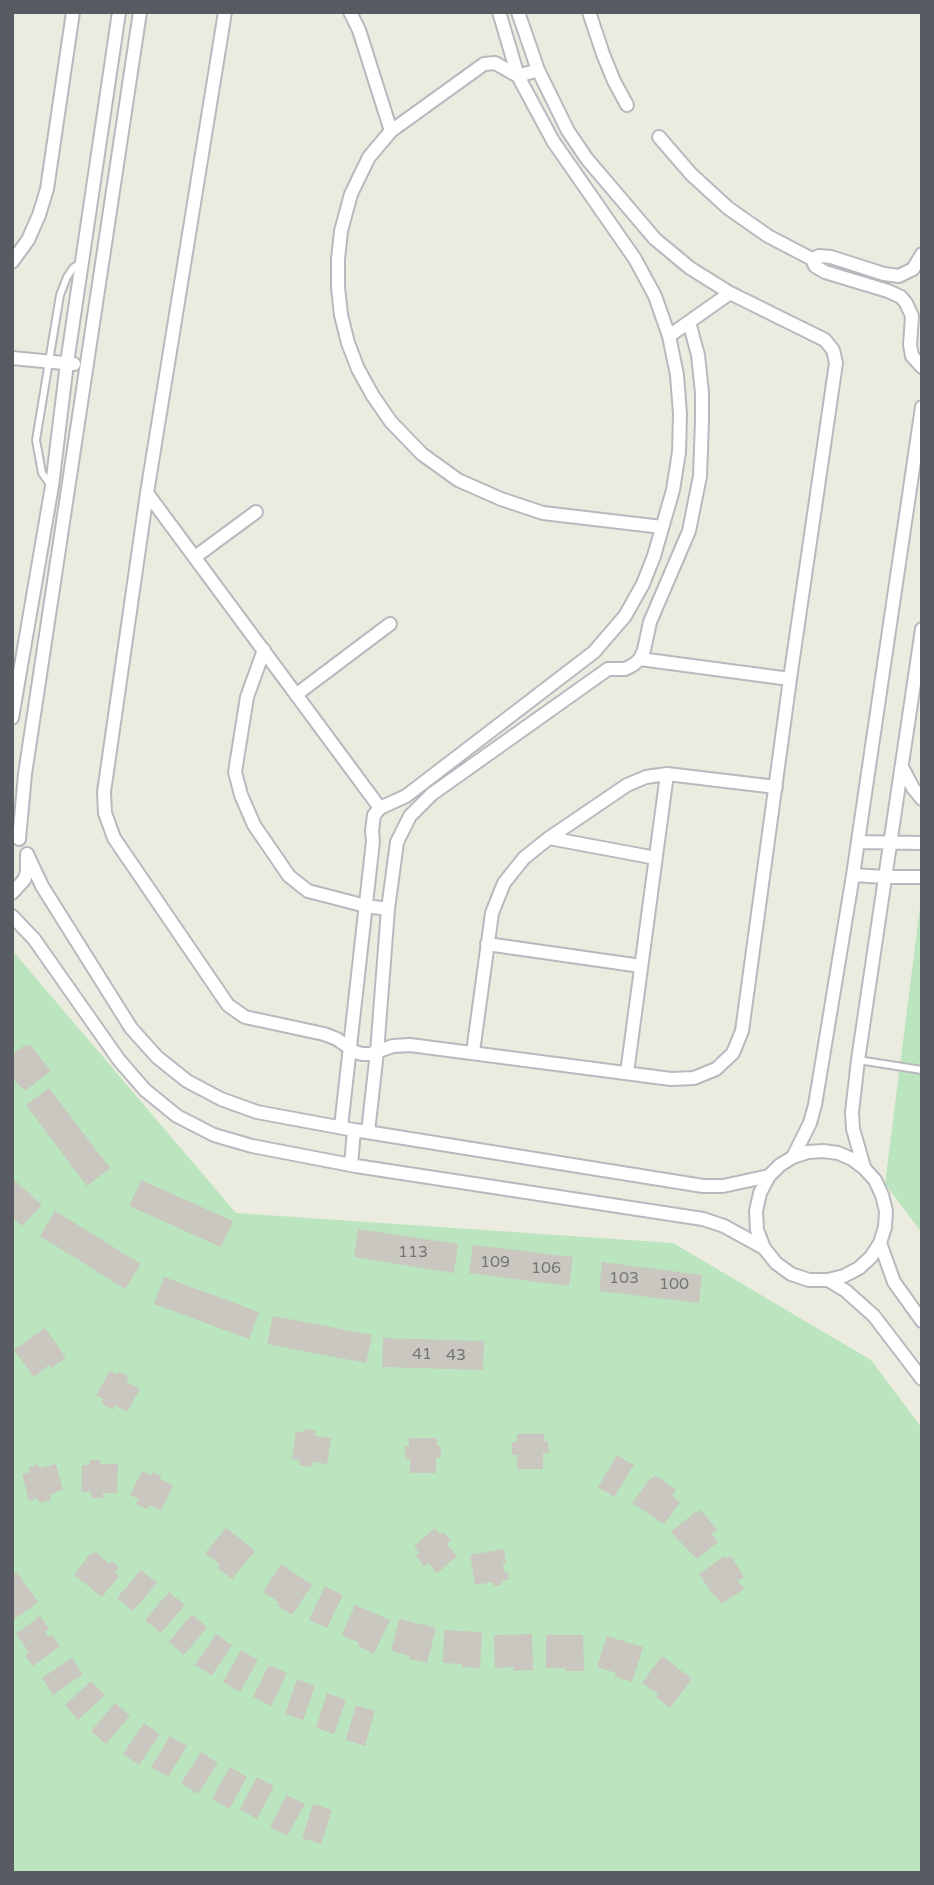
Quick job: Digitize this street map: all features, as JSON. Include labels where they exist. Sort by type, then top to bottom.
[{"type":"street","points":[[12,262],[28,240],[47,189],[73,12]]},
{"type":"street","points":[[12,718],[52,486],[67,363],[118,12]]},
{"type":"street","points":[[139,12],[16,836],[42,886],[131,1028],[156,1057],[187,1081],[221,1099],[257,1112],[361,1131],[703,1186],[723,1186],[769,1177]]},
{"type":"street","points":[[225,12],[147,493],[104,792],[105,813],[114,838],[228,1005],[245,1017],[331,1036],[362,1054],[393,1046],[410,1045],[671,1079],[694,1078],[716,1069],[733,1053],[742,1031],[836,363],[834,350],[825,340],[730,293],[690,268],[654,239],[587,159],[568,131],[538,70],[518,12]]},
{"type":"street","points":[[349,12],[359,30],[391,131]]},
{"type":"street","points":[[341,1127],[374,815],[380,808],[405,796],[594,652],[625,616],[643,584],[654,556],[673,490],[679,452],[677,375],[669,336],[655,296],[635,259],[553,141],[518,76],[499,12]]},
{"type":"street","points":[[589,12],[614,81],[628,105]]},
{"type":"street","points":[[538,70],[518,76],[495,63],[484,64],[391,131],[369,157],[351,194],[341,231],[338,259],[339,297],[348,343],[373,397],[391,422],[422,454],[458,480],[501,499],[543,513],[662,527]]},
{"type":"street","points":[[659,137],[691,174],[727,208],[768,236],[812,259],[815,266],[825,272],[901,297],[912,316],[910,351],[915,362],[922,367]]},
{"type":"street","points":[[812,259],[819,256],[831,257],[884,274],[899,276],[913,269],[922,254]]},
{"type":"street","points":[[669,336],[730,293]]},
{"type":"street","points":[[351,1165],[361,1131],[377,1052],[388,909],[397,842],[411,816],[432,794],[608,669],[625,669],[633,665],[644,650],[650,622],[689,531],[700,476],[702,393],[698,355],[689,322]]},
{"type":"street","points":[[12,358],[86,366]]},
{"type":"street","points":[[793,1157],[810,1123],[815,1105],[853,875],[922,407]]},
{"type":"street","points":[[147,493],[380,808]]},
{"type":"street","points":[[195,557],[256,512]]},
{"type":"street","points":[[297,694],[390,624]]},
{"type":"street","points":[[864,1168],[853,1129],[852,1112],[922,629]]},
{"type":"street","points":[[264,650],[247,697],[235,772],[241,795],[254,825],[289,876],[308,891],[388,909]]},
{"type":"street","points":[[594,652],[608,669]]},
{"type":"street","points":[[640,659],[790,679]]},
{"type":"street","points":[[902,766],[922,799]]},
{"type":"street","points":[[473,1052],[492,912],[505,883],[524,858],[627,785],[646,777],[667,774],[776,787]]},
{"type":"street","points":[[627,1073],[667,774]]},
{"type":"street","points":[[549,838],[656,858]]},
{"type":"street","points":[[373,841],[397,842]]},
{"type":"street","points":[[858,842],[922,843]]},
{"type":"street","points":[[12,893],[19,887],[27,872],[27,854]]},
{"type":"street","points":[[853,875],[922,877]]},
{"type":"street","points":[[12,916],[34,939],[119,1060],[145,1090],[177,1116],[214,1135],[253,1146],[351,1165],[703,1219],[724,1226],[764,1248]]},
{"type":"street","points":[[487,944],[641,966]]},
{"type":"street","points":[[823,1151],[838,1153],[864,1168],[875,1180],[882,1195],[885,1219],[880,1243],[871,1257],[859,1268],[828,1280],[809,1280],[791,1274],[776,1263],[764,1248],[757,1230],[756,1211],[760,1193],[780,1165],[807,1152],[823,1151]]},
{"type":"street","points":[[880,1243],[894,1282],[922,1321]]},
{"type":"street","points":[[828,1280],[846,1291],[874,1316],[922,1379]]},
{"type":"lane","points":[[52,486],[41,473],[36,440],[63,286],[73,268],[83,261]]},
{"type":"lane","points":[[858,1059],[922,1070]]},
{"type":"green space","points":[[922,899],[922,1233],[885,1184]]},
{"type":"green space","points":[[12,950],[236,1213],[673,1243],[871,1360],[922,1428],[922,1873],[12,1873]]},
{"type":"building","points":[[30,1044],[51,1071],[25,1091],[12,1078],[12,1055]]},
{"type":"building","points":[[49,1088],[110,1168],[87,1186],[26,1105]]},
{"type":"building","points":[[12,1178],[42,1205],[22,1226],[12,1217]]},
{"type":"building","points":[[141,1180],[233,1221],[221,1247],[129,1206]]},
{"type":"building","points":[[55,1211],[141,1264],[125,1289],[40,1236]]},
{"type":"building","points":[[358,1229],[458,1244],[454,1273],[354,1257]]},
{"type":"building","points":[[473,1245],[573,1257],[569,1286],[469,1273]]},
{"type":"building","points":[[602,1262],[702,1275],[699,1303],[599,1291]]},
{"type":"building","points":[[164,1277],[259,1312],[249,1339],[154,1304]]},
{"type":"building","points":[[273,1316],[372,1335],[366,1363],[267,1344]]},
{"type":"building","points":[[45,1328],[66,1358],[51,1368],[49,1365],[34,1377],[14,1350]]},
{"type":"building","points":[[383,1338],[484,1341],[483,1370],[382,1367]]},
{"type":"building","points":[[110,1371],[117,1375],[118,1371],[129,1377],[126,1382],[140,1389],[127,1412],[115,1405],[113,1410],[101,1403],[104,1399],[96,1395]]},
{"type":"building","points":[[304,1429],[316,1431],[315,1436],[331,1438],[327,1464],[313,1462],[312,1467],[299,1465],[300,1460],[292,1459],[296,1431],[303,1433]]},
{"type":"building","points":[[517,1434],[544,1434],[549,1453],[543,1453],[543,1469],[517,1469],[517,1455],[512,1455],[512,1442],[517,1442]]},
{"type":"building","points":[[409,1438],[437,1438],[437,1446],[441,1446],[441,1458],[436,1458],[436,1473],[410,1473],[410,1459],[405,1459],[405,1446],[409,1446]]},
{"type":"building","points":[[617,1455],[634,1465],[614,1497],[598,1487]]},
{"type":"building","points":[[90,1460],[100,1460],[100,1464],[118,1464],[117,1493],[103,1493],[103,1498],[91,1498],[91,1492],[81,1492],[82,1465],[90,1465]]},
{"type":"building","points":[[38,1464],[39,1468],[56,1464],[63,1490],[50,1494],[51,1500],[39,1503],[38,1498],[29,1501],[22,1474],[30,1472],[29,1467]]},
{"type":"building","points":[[142,1471],[151,1476],[153,1472],[162,1476],[160,1479],[173,1486],[161,1510],[149,1505],[147,1509],[136,1504],[139,1499],[130,1495]]},
{"type":"building","points":[[655,1475],[676,1490],[672,1496],[680,1502],[664,1524],[632,1503]]},
{"type":"building","points":[[700,1510],[717,1529],[711,1534],[718,1542],[697,1559],[671,1532]]},
{"type":"building","points":[[226,1528],[255,1551],[232,1579],[205,1553]]},
{"type":"building","points":[[435,1528],[451,1541],[447,1544],[457,1556],[437,1573],[428,1563],[424,1566],[416,1556],[419,1553],[414,1546]]},
{"type":"building","points":[[504,1549],[504,1573],[508,1572],[509,1579],[501,1581],[501,1585],[494,1586],[493,1582],[475,1585],[470,1555]]},
{"type":"building","points":[[95,1551],[109,1564],[112,1561],[119,1567],[115,1572],[119,1576],[102,1597],[74,1575]]},
{"type":"building","points":[[725,1556],[731,1556],[744,1577],[738,1581],[744,1589],[721,1604],[699,1574]]},
{"type":"building","points":[[281,1564],[312,1585],[292,1615],[277,1605],[279,1602],[263,1592]]},
{"type":"building","points":[[141,1570],[157,1583],[133,1611],[117,1598]]},
{"type":"building","points":[[17,1572],[38,1602],[12,1621],[12,1576]]},
{"type":"building","points":[[325,1586],[343,1595],[327,1628],[309,1620]]},
{"type":"building","points":[[169,1592],[185,1605],[161,1633],[145,1620]]},
{"type":"building","points":[[355,1605],[390,1620],[374,1654],[342,1635]]},
{"type":"building","points":[[192,1614],[207,1627],[184,1655],[169,1642]]},
{"type":"building","points":[[40,1616],[49,1629],[45,1632],[49,1637],[52,1635],[60,1646],[33,1666],[25,1655],[29,1652],[16,1634]]},
{"type":"building","points":[[399,1619],[436,1628],[427,1663],[391,1651]]},
{"type":"building","points":[[444,1630],[482,1632],[480,1668],[443,1663]]},
{"type":"building","points":[[216,1634],[232,1645],[212,1675],[195,1665]]},
{"type":"building","points":[[532,1634],[533,1670],[495,1668],[494,1635]]},
{"type":"building","points":[[546,1635],[583,1635],[584,1671],[546,1668]]},
{"type":"building","points":[[607,1636],[643,1647],[632,1682],[597,1667]]},
{"type":"building","points":[[241,1650],[258,1660],[240,1692],[223,1682]]},
{"type":"building","points":[[662,1656],[692,1679],[670,1708],[656,1697],[658,1694],[642,1683]]},
{"type":"building","points":[[72,1658],[83,1674],[53,1695],[42,1678]]},
{"type":"building","points":[[269,1665],[287,1673],[271,1706],[253,1697]]},
{"type":"building","points":[[297,1679],[315,1686],[303,1720],[285,1714]]},
{"type":"building","points":[[91,1681],[105,1695],[78,1720],[65,1705]]},
{"type":"building","points":[[327,1693],[346,1700],[334,1734],[316,1728]]},
{"type":"building","points":[[115,1703],[130,1716],[106,1744],[91,1731]]},
{"type":"building","points":[[356,1705],[375,1711],[365,1746],[346,1740]]},
{"type":"building","points":[[144,1723],[160,1734],[139,1765],[123,1754]]},
{"type":"building","points":[[170,1736],[187,1746],[168,1777],[151,1767]]},
{"type":"building","points":[[201,1752],[218,1763],[198,1794],[181,1783]]},
{"type":"building","points":[[230,1767],[247,1777],[229,1809],[212,1799]]},
{"type":"building","points":[[257,1777],[274,1786],[257,1819],[240,1809]]},
{"type":"building","points":[[287,1795],[305,1804],[287,1836],[270,1827]]},
{"type":"building","points":[[313,1804],[332,1810],[321,1844],[302,1838]]}]
